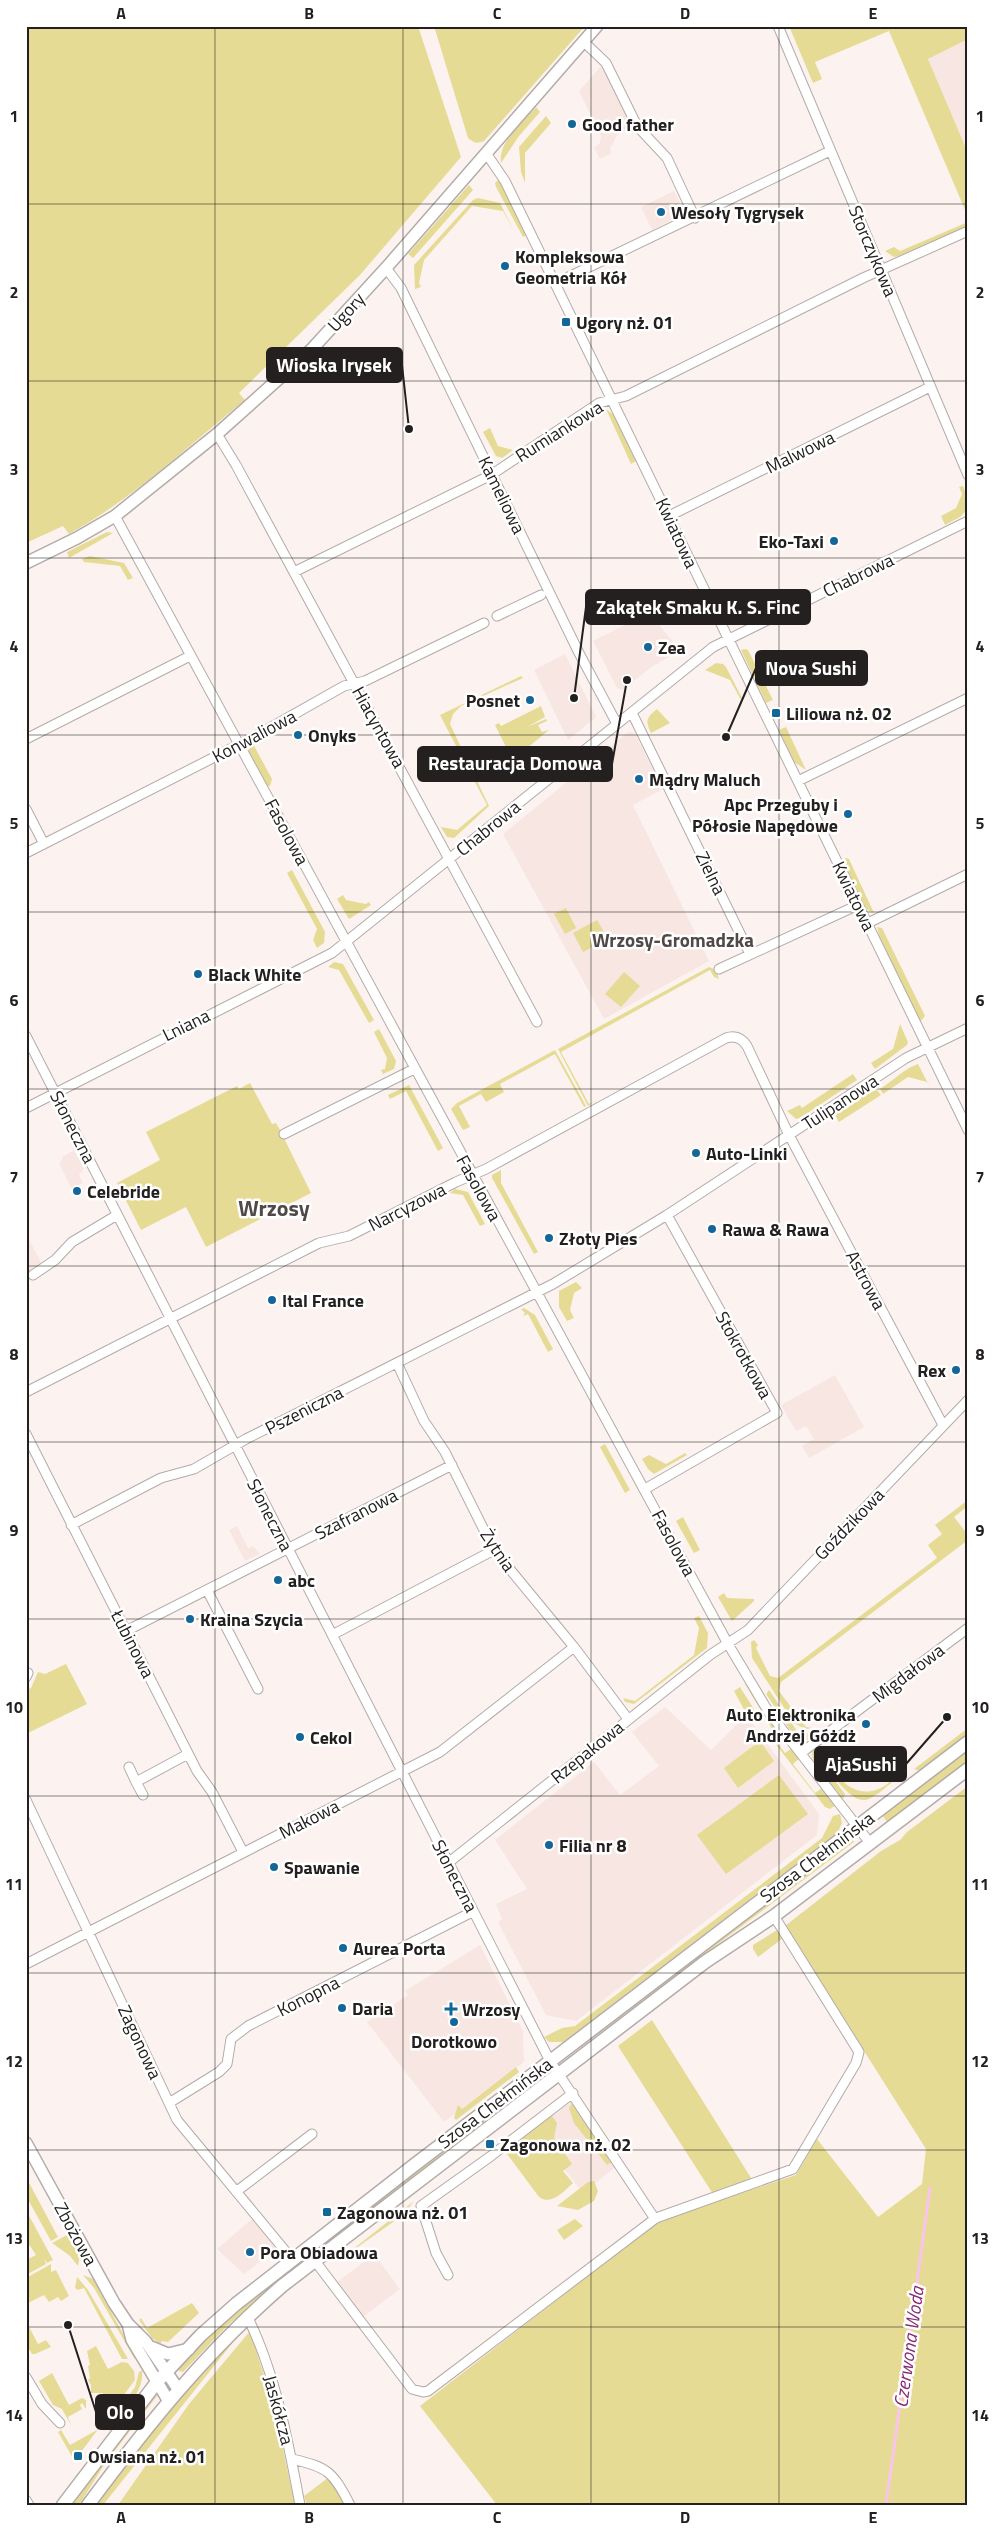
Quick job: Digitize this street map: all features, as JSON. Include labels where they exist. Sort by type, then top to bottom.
[{"type":"main road","name":"Szosa Chełmińska","points":[[63,2505],[157,2382],[236,2304],[292,2259],[968,1742]]},
{"type":"main road","name":"Szosa Chełmińska","points":[[88,2505],[168,2400],[247,2316],[559,2072],[720,1951],[774,1916],[968,1769]]},
{"type":"street","name":"Ugory","points":[[26,563],[77,538],[115,516],[217,434],[312,349],[386,268],[597,26]]},
{"type":"street","name":"Storczykowa","points":[[778,26],[968,475]]},
{"type":"street","points":[[583,41],[606,63],[637,126],[667,158],[695,218]]},
{"type":"street","points":[[556,283],[695,218],[830,151]]},
{"type":"street","name":"Kwiatowa","points":[[486,153],[505,181],[556,283],[727,639],[968,1130]]},
{"type":"street","name":"Rumiankowa","points":[[294,572],[491,475],[599,403],[626,396],[880,269],[968,231]]},
{"type":"street","name":"Kameliowa","points":[[386,268],[401,288],[598,691],[617,724]]},
{"type":"street","name":"Malwowa","points":[[669,516],[930,387]]},
{"type":"street","name":"Hiacyntowa","points":[[217,434],[538,1022]]},
{"type":"street","name":"Fasolowa","points":[[115,516],[728,1644],[768,1711],[870,1843]]},
{"type":"street","name":"Chabrowa","points":[[346,943],[713,647],[968,521]]},
{"type":"street","points":[[497,616],[541,595]]},
{"type":"street","name":"Konwaliowa","points":[[26,853],[240,745],[344,686],[355,684],[484,623]]},
{"type":"street","points":[[26,739],[190,656]]},
{"type":"street","points":[[798,782],[968,698]]},
{"type":"street","name":"Zielna","points":[[632,712],[750,954]]},
{"type":"street","points":[[26,809],[44,844]]},
{"type":"street","points":[[868,923],[968,874]]},
{"type":"street","points":[[720,969],[858,905]]},
{"type":"street","name":"Lniana","points":[[26,1108],[150,1043],[332,953],[346,943]]},
{"type":"street","name":"Tulipanowa","points":[[537,1292],[667,1215],[906,1058],[968,1028]]},
{"type":"street","name":"Słoneczna","points":[[26,1036],[402,1771],[472,1912],[550,2061],[655,2219]]},
{"type":"street","name":"Narcyzowa","points":[[26,1392],[318,1243],[349,1236],[473,1176],[730,1037],[740,1038],[747,1046],[789,1135]]},
{"type":"street","points":[[284,1134],[414,1069]]},
{"type":"street","name":"Astrowa","points":[[789,1135],[943,1425]]},
{"type":"street","points":[[33,1275],[55,1260],[72,1242],[117,1215]]},
{"type":"street","name":"Stokrotkowa","points":[[645,1489],[777,1413],[667,1215]]},
{"type":"street","name":"Pszeniczna","points":[[71,1525],[161,1478],[194,1469],[235,1446],[537,1292]]},
{"type":"street","name":"Żytnia","points":[[397,1363],[424,1421],[452,1465],[494,1550],[574,1647],[628,1719]]},
{"type":"street","name":"Goździkowa","points":[[728,1644],[748,1630],[968,1400]]},
{"type":"street","name":"Łubinowa","points":[[26,1434],[188,1754],[244,1852]]},
{"type":"street","name":"Szafranowa","points":[[126,1631],[452,1465]]},
{"type":"street","points":[[332,1635],[494,1550]]},
{"type":"street","points":[[207,1590],[258,1689]]},
{"type":"street","name":"Migdałowa","points":[[800,1753],[968,1628]]},
{"type":"street","name":"Rzepakowa","points":[[448,1864],[628,1719],[710,1655],[728,1644]]},
{"type":"street","name":"Makowa","points":[[26,1964],[89,1930],[440,1752],[574,1647]]},
{"type":"street","points":[[136,1782],[188,1754]]},
{"type":"street","points":[[129,1767],[142,1795]]},
{"type":"street","name":"Zagonowa","points":[[26,1800],[177,2120],[292,2259]]},
{"type":"street","name":"Konopna","points":[[168,2103],[219,2072],[227,2064],[231,2039],[242,2030],[472,1912]]},
{"type":"street","points":[[315,2261],[412,2389],[423,2392],[435,2387],[655,2219],[793,2169],[858,2060],[858,2048],[774,1916]]},
{"type":"street","points":[[448,2275],[436,2253],[421,2206],[491,2156],[573,2093]]},
{"type":"street","points":[[237,2191],[312,2134]]},
{"type":"street","name":"Zbożowa","points":[[26,2143],[100,2278],[128,2324],[146,2342],[164,2354],[177,2353],[189,2349]]},
{"type":"street","name":"Jaskółcza","points":[[247,2316],[263,2351],[292,2459],[325,2469],[335,2477],[350,2505]]},
{"type":"street","name":"Zbożowa","points":[[128,2324],[132,2340],[168,2400]]},
{"type":"street","name":"Zbożowa","points":[[146,2342],[178,2389]]},
{"type":"street","points":[[26,2377],[42,2404],[60,2423]]},
{"type":"street","points":[[292,2459],[300,2505]]},
{"type":"street","points":[[26,2500],[29,2505]]},
{"type":"shaded area","points":[[26,26],[418,26],[461,157],[360,275],[239,393],[245,400],[160,471],[93,520],[69,534],[63,526],[26,543]]},
{"type":"shaded area","points":[[434,26],[585,26],[484,141],[477,143],[468,138]]},
{"type":"shaded area","points":[[789,26],[964,26],[968,39],[928,59],[968,153],[968,217],[889,31],[815,62],[822,79],[813,83]]},
{"type":"shaded area","points":[[968,39],[968,153],[928,59]]},
{"type":"shaded area","points":[[602,65],[633,127],[617,135],[610,149],[612,153],[600,159],[594,148],[600,143],[601,136],[579,91]]},
{"type":"shaded area","points":[[536,107],[540,112],[519,136],[501,163],[503,147],[512,132]]},
{"type":"shaded area","points":[[546,116],[551,123],[525,153],[525,183],[521,172],[519,147]]},
{"type":"shaded area","points":[[498,180],[503,185],[527,235],[523,237],[496,187],[495,183]]},
{"type":"shaded area","points":[[469,185],[473,190],[413,258],[408,254]]},
{"type":"shaded area","name":"Wesoły Tygrysek","points":[[674,191],[681,205],[677,217],[652,230],[641,207]]},
{"type":"shaded area","points":[[478,198],[500,203],[514,231],[503,211],[472,206],[424,260],[419,283],[421,287],[415,289],[414,265],[473,200]]},
{"type":"shaded area","points":[[968,222],[968,226],[899,256],[894,257],[885,251],[894,247],[900,251]]},
{"type":"shaded area","points":[[606,409],[615,416],[636,461],[631,464]]},
{"type":"shaded area","points":[[490,428],[498,446],[513,450],[502,458],[496,456],[483,432]]},
{"type":"shaded area","points":[[963,486],[968,498],[968,509],[960,517],[945,525],[941,516],[956,508],[962,494],[959,487]]},
{"type":"shaded area","points":[[107,532],[113,533],[69,558],[67,552]]},
{"type":"shaded area","points":[[90,556],[124,563],[133,578],[128,580],[120,566],[84,562],[82,559]]},
{"type":"shaded area","points":[[649,613],[680,650],[650,668],[623,690],[617,688],[593,641]]},
{"type":"shaded area","points":[[741,650],[748,650],[773,700],[766,703]]},
{"type":"shaded area","points":[[565,654],[596,717],[568,740],[534,670]]},
{"type":"shaded area","points":[[716,663],[723,664],[726,667],[742,698],[741,700],[730,680],[705,670]]},
{"type":"shaded area","points":[[521,676],[523,678],[461,706],[453,714],[450,724],[489,806],[454,838],[447,837],[436,819],[441,827],[457,830],[487,805],[440,715]]},
{"type":"shaded area","points":[[541,706],[545,717],[527,727],[546,719],[547,721],[538,725],[542,732],[549,730],[515,758],[518,763],[515,765],[495,725],[499,723],[501,726]]},
{"type":"shaded area","points":[[657,709],[670,723],[651,733],[648,720]]},
{"type":"shaded area","points":[[786,727],[806,770],[794,762],[779,730]]},
{"type":"shaded area","points":[[627,733],[635,734],[663,789],[633,805],[709,961],[604,1019],[503,834]]},
{"type":"shaded area","points":[[252,742],[272,779],[270,786],[267,786],[249,753],[249,745]]},
{"type":"shaded area","points":[[846,858],[849,859],[874,913],[866,909],[843,862]]},
{"type":"shaded area","points":[[292,870],[325,932],[324,943],[317,948],[313,940],[317,929],[287,873]]},
{"type":"shaded area","points":[[343,895],[346,900],[366,904],[369,902],[371,905],[349,919],[337,899]]},
{"type":"shaded area","points":[[566,908],[576,928],[565,934],[554,914]]},
{"type":"shaded area","points":[[597,920],[608,939],[583,952],[573,933]]},
{"type":"shaded area","points":[[877,927],[882,928],[925,1016],[920,1022],[879,935]]},
{"type":"shaded area","points":[[334,962],[343,964],[374,1020],[369,1023],[339,970],[328,967]]},
{"type":"shaded area","points":[[709,967],[716,970],[719,979],[714,977],[710,970],[561,1052],[589,1104],[594,1102],[588,1106],[558,1049]]},
{"type":"shaded area","points":[[624,972],[640,986],[621,1007],[605,994]]},
{"type":"shaded area","points":[[900,1024],[908,1042],[907,1045],[875,1069],[871,1063],[893,1049]]},
{"type":"shaded area","points":[[379,1029],[396,1061],[394,1069],[383,1074],[381,1070],[385,1069],[387,1058],[374,1032]]},
{"type":"shaded area","points":[[555,1050],[586,1106],[584,1107],[555,1054],[500,1084],[504,1092],[486,1102],[481,1094],[459,1106],[470,1127],[463,1130],[451,1109],[457,1103]]},
{"type":"shaded area","points":[[918,1064],[933,1093],[927,1082],[908,1077],[883,1094],[880,1089]]},
{"type":"shaded area","points":[[853,1074],[857,1080],[800,1118],[796,1119],[787,1111],[800,1105],[802,1108]]},
{"type":"shaded area","points":[[250,1083],[272,1124],[276,1123],[280,1130],[311,1193],[206,1247],[186,1207],[141,1230],[117,1183],[160,1160],[146,1132],[237,1086],[239,1089]]},
{"type":"shaded area","points":[[409,1085],[443,1148],[438,1151],[406,1091],[390,1099],[388,1095]]},
{"type":"shaded area","points":[[877,1090],[881,1095],[839,1122],[835,1115],[868,1093]]},
{"type":"shaded area","points":[[74,1150],[84,1169],[79,1175],[83,1183],[71,1188],[59,1163],[62,1161],[62,1157]]},
{"type":"shaded area","points":[[501,1170],[501,1183],[538,1252],[534,1254],[492,1178],[492,1175]]},
{"type":"shaded area","points":[[455,1189],[468,1192],[485,1224],[480,1226],[463,1195],[450,1193]]},
{"type":"shaded area","points":[[26,1234],[43,1266],[26,1274]]},
{"type":"shaded area","points":[[576,1282],[582,1288],[574,1293],[570,1310],[574,1318],[567,1321],[559,1307],[559,1291]]},
{"type":"shaded area","points":[[524,1308],[535,1315],[553,1349],[548,1352],[528,1314],[523,1316],[525,1313],[521,1309]]},
{"type":"shaded area","points":[[835,1375],[864,1427],[809,1458],[802,1446],[814,1439],[806,1426],[796,1431],[781,1405]]},
{"type":"shaded area","points":[[605,1444],[630,1490],[625,1493],[600,1447]]},
{"type":"shaded area","points":[[685,1453],[687,1455],[654,1474],[648,1469],[642,1459],[649,1455],[666,1464]]},
{"type":"shaded area","points":[[968,1500],[968,1506],[954,1517],[968,1535],[968,1540],[781,1682],[779,1691],[806,1727],[813,1728],[805,1729],[794,1723],[752,1658],[751,1642],[754,1640],[758,1645],[756,1648],[770,1676],[778,1678],[937,1558],[928,1545],[942,1534],[935,1525]]},
{"type":"shaded area","points":[[683,1517],[700,1550],[694,1553],[676,1521]]},
{"type":"shaded area","points":[[237,1526],[248,1548],[253,1546],[260,1554],[245,1561],[229,1530]]},
{"type":"shaded area","points":[[724,1593],[727,1598],[754,1599],[754,1601],[732,1621],[718,1597]]},
{"type":"shaded area","points":[[699,1616],[708,1633],[707,1648],[634,1704],[625,1702],[623,1698],[635,1701],[694,1655],[699,1628],[694,1618]]},
{"type":"shaded area","points":[[66,1664],[87,1704],[26,1734],[26,1690],[31,1688],[38,1672],[45,1674]]},
{"type":"shaded area","points":[[745,1684],[748,1684],[785,1739],[779,1745],[785,1753],[792,1748],[800,1758],[793,1764],[815,1793],[822,1788],[836,1805],[830,1809],[825,1807],[777,1746],[770,1725]]},
{"type":"shaded area","points":[[740,1687],[757,1714],[749,1719],[734,1691]]},
{"type":"shaded area","points":[[769,1690],[797,1731],[807,1733],[811,1738],[804,1741],[795,1737],[766,1694]]},
{"type":"shaded area","points":[[665,1707],[711,1750],[746,1715],[819,1814],[817,1835],[576,2021],[546,2015],[498,1922],[502,1919],[496,1904],[527,1889],[495,1840],[594,1762],[620,1795],[659,1766],[632,1732]]},
{"type":"shaded area","points":[[968,1728],[968,1734],[920,1771],[914,1769]]},
{"type":"shaded area","points":[[760,1741],[774,1761],[738,1788],[724,1768]]},
{"type":"shaded area","points":[[817,1747],[818,1759],[845,1794],[843,1799],[813,1760],[812,1752]]},
{"type":"shaded area","points":[[821,1750],[844,1782],[860,1791],[881,1788],[903,1773],[869,1799],[862,1800],[855,1798],[841,1786],[821,1758]]},
{"type":"shaded area","points":[[968,1750],[968,1760],[887,1822],[882,1815]]},
{"type":"shaded area","points":[[779,1775],[808,1814],[726,1874],[697,1835]]},
{"type":"shaded area","points":[[968,1786],[968,2505],[497,2505],[420,2406],[660,2220],[796,2175],[817,2139],[878,2217],[922,2184],[926,2149],[785,1926],[881,1851],[900,1840],[907,1832]]},
{"type":"shaded area","points":[[840,1814],[842,1823],[838,1832],[563,2042],[549,2042],[544,2037],[562,2028],[575,2026],[822,1838],[833,1816]]},
{"type":"shaded area","points":[[852,1839],[854,1842],[567,2057],[568,2055]]},
{"type":"shaded area","points":[[777,1930],[783,1938],[758,1957],[753,1949],[753,1945]]},
{"type":"shaded area","points":[[480,1945],[523,2031],[524,2062],[444,2122],[367,2022],[408,1995],[405,1991]]},
{"type":"shaded area","points":[[652,2020],[753,2181],[713,2194],[618,2046]]},
{"type":"shaded area","points":[[516,2067],[519,2072],[456,2120],[454,2118],[458,2105],[462,2109]]},
{"type":"shaded area","points":[[527,2089],[283,2277],[282,2275]]},
{"type":"shaded area","points":[[574,2100],[617,2166],[583,2193],[534,2130]]},
{"type":"shaded area","points":[[574,2100],[614,2161],[607,2165],[574,2123],[569,2108]]},
{"type":"shaded area","points":[[563,2105],[552,2116],[557,2123],[554,2138],[572,2164],[563,2171],[573,2183],[558,2196],[549,2200],[539,2197],[504,2150]]},
{"type":"shaded area","points":[[26,2177],[58,2237],[51,2241],[26,2196]]},
{"type":"shaded area","points":[[594,2181],[598,2191],[594,2201],[578,2210],[557,2206],[588,2182]]},
{"type":"shaded area","points":[[414,2201],[403,2215],[338,2261]]},
{"type":"shaded area","points":[[26,2210],[53,2260],[47,2263],[44,2259],[46,2264],[26,2275],[26,2260],[36,2255],[26,2240]]},
{"type":"shaded area","points":[[252,2219],[276,2249],[244,2274],[217,2249]]},
{"type":"shaded area","points":[[575,2219],[583,2226],[564,2240],[557,2230]]},
{"type":"shaded area","points":[[67,2235],[80,2255],[78,2266],[70,2256],[52,2243]]},
{"type":"shaded area","points":[[374,2254],[400,2289],[363,2317],[336,2283]]},
{"type":"shaded area","points":[[51,2264],[51,2272],[56,2270],[69,2296],[61,2301],[58,2297],[49,2302],[44,2295],[26,2304],[26,2294],[29,2292],[26,2278]]},
{"type":"shaded area","points":[[83,2275],[93,2279],[138,2361],[134,2358],[94,2288]]},
{"type":"shaded area","points":[[77,2277],[88,2290],[128,2359],[122,2359],[84,2288],[78,2290],[75,2288]]},
{"type":"shaded area","points":[[274,2281],[276,2283],[228,2325],[183,2372],[179,2371],[179,2368],[225,2321]]},
{"type":"shaded area","points":[[192,2303],[199,2313],[168,2342],[162,2341],[160,2344],[152,2338],[139,2320],[141,2318],[147,2328]]},
{"type":"shaded area","points":[[26,2321],[38,2344],[46,2340],[51,2347],[32,2354],[26,2344]]},
{"type":"shaded area","points":[[242,2331],[103,2505],[96,2505],[174,2402]]},
{"type":"shaded area","points":[[250,2331],[274,2407],[295,2505],[118,2505],[189,2404]]},
{"type":"shaded area","points":[[96,2346],[108,2369],[122,2362],[128,2363],[134,2371],[135,2380],[75,2460],[74,2460],[58,2432],[61,2430],[70,2445],[97,2430],[99,2427],[95,2421],[103,2421],[103,2393],[91,2393],[91,2385],[88,2380],[90,2378],[88,2366],[90,2365],[87,2351]]},
{"type":"shaded area","points":[[142,2370],[142,2379],[136,2395],[104,2429],[135,2387],[139,2372]]},
{"type":"shaded area","points":[[52,2373],[69,2405],[82,2398],[86,2400],[86,2409],[82,2403],[80,2405],[82,2409],[68,2417],[71,2425],[62,2409],[53,2405],[39,2381]]},
{"type":"shaded area","points":[[156,2394],[157,2396],[106,2462],[79,2505],[71,2505]]},
{"type":"shaded area","points":[[329,2477],[332,2478],[345,2505],[307,2505],[304,2496]]},
{"type":"waterway","name":"Czerwona Woda","points":[[886,2505],[930,2188]]},
{"type":"place","name":"Good father","points":[[572,124]]},
{"type":"place","name":"Wesoły Tygrysek","points":[[661,212]]},
{"type":"place","name":"Kompleksowa Geometria Kół","points":[[505,266]]},
{"type":"place","name":"Ugory nż. 01","points":[[566,322]]},
{"type":"place","name":"Wioska Irysek","points":[[409,429]]},
{"type":"place","name":"Eko-Taxi","points":[[834,541]]},
{"type":"place","name":"Zea","points":[[648,647]]},
{"type":"place","name":"Restauracja Domowa","points":[[627,680]]},
{"type":"place","name":"Zakątek Smaku K. S. Finc","points":[[574,698]]},
{"type":"place","name":"Posnet","points":[[530,700]]},
{"type":"place","name":"Liliowa nż. 02","points":[[776,713]]},
{"type":"place","name":"Onyks","points":[[298,735]]},
{"type":"place","name":"Nova Sushi","points":[[726,737]]},
{"type":"place","name":"Mądry Maluch","points":[[639,779]]},
{"type":"place","name":"Apc Przeguby i Półosie Napędowe","points":[[848,814]]},
{"type":"place","name":"Black White","points":[[198,974]]},
{"type":"place","name":"Auto-Linki","points":[[696,1153]]},
{"type":"place","name":"Celebride","points":[[77,1191]]},
{"type":"place","name":"Rawa & Rawa","points":[[712,1229]]},
{"type":"place","name":"Złoty Pies","points":[[549,1238]]},
{"type":"place","name":"Ital France","points":[[272,1300]]},
{"type":"place","name":"Rex","points":[[956,1370]]},
{"type":"place","name":"abc","points":[[278,1580]]},
{"type":"place","name":"Kraina Szycia","points":[[190,1619]]},
{"type":"place","name":"AjaSushi","points":[[947,1717]]},
{"type":"place","name":"Auto Elektronika Andrzej Góżdż","points":[[866,1724]]},
{"type":"place","name":"Cekol","points":[[300,1737]]},
{"type":"place","name":"Filia nr 8","points":[[549,1845]]},
{"type":"place","name":"Spawanie","points":[[274,1867]]},
{"type":"place","name":"Aurea Porta","points":[[343,1948]]},
{"type":"place","name":"Daria","points":[[342,2008]]},
{"type":"place","name":"Wrzosy","points":[[451,2009]]},
{"type":"place","name":"Dorotkowo","points":[[454,2022]]},
{"type":"place","name":"Zagonowa nż. 02","points":[[490,2144]]},
{"type":"place","name":"Zagonowa nż. 01","points":[[327,2212]]},
{"type":"place","name":"Pora Obiadowa","points":[[250,2252]]},
{"type":"place","name":"Olo","points":[[68,2325]]},
{"type":"place","name":"Owsiana nż. 01","points":[[78,2456]]},
{"type":"district","name":"Wrzosy-Gromadzka","points":[[673,939]]},
{"type":"district","name":"Wrzosy","points":[[274,1208]]}]
